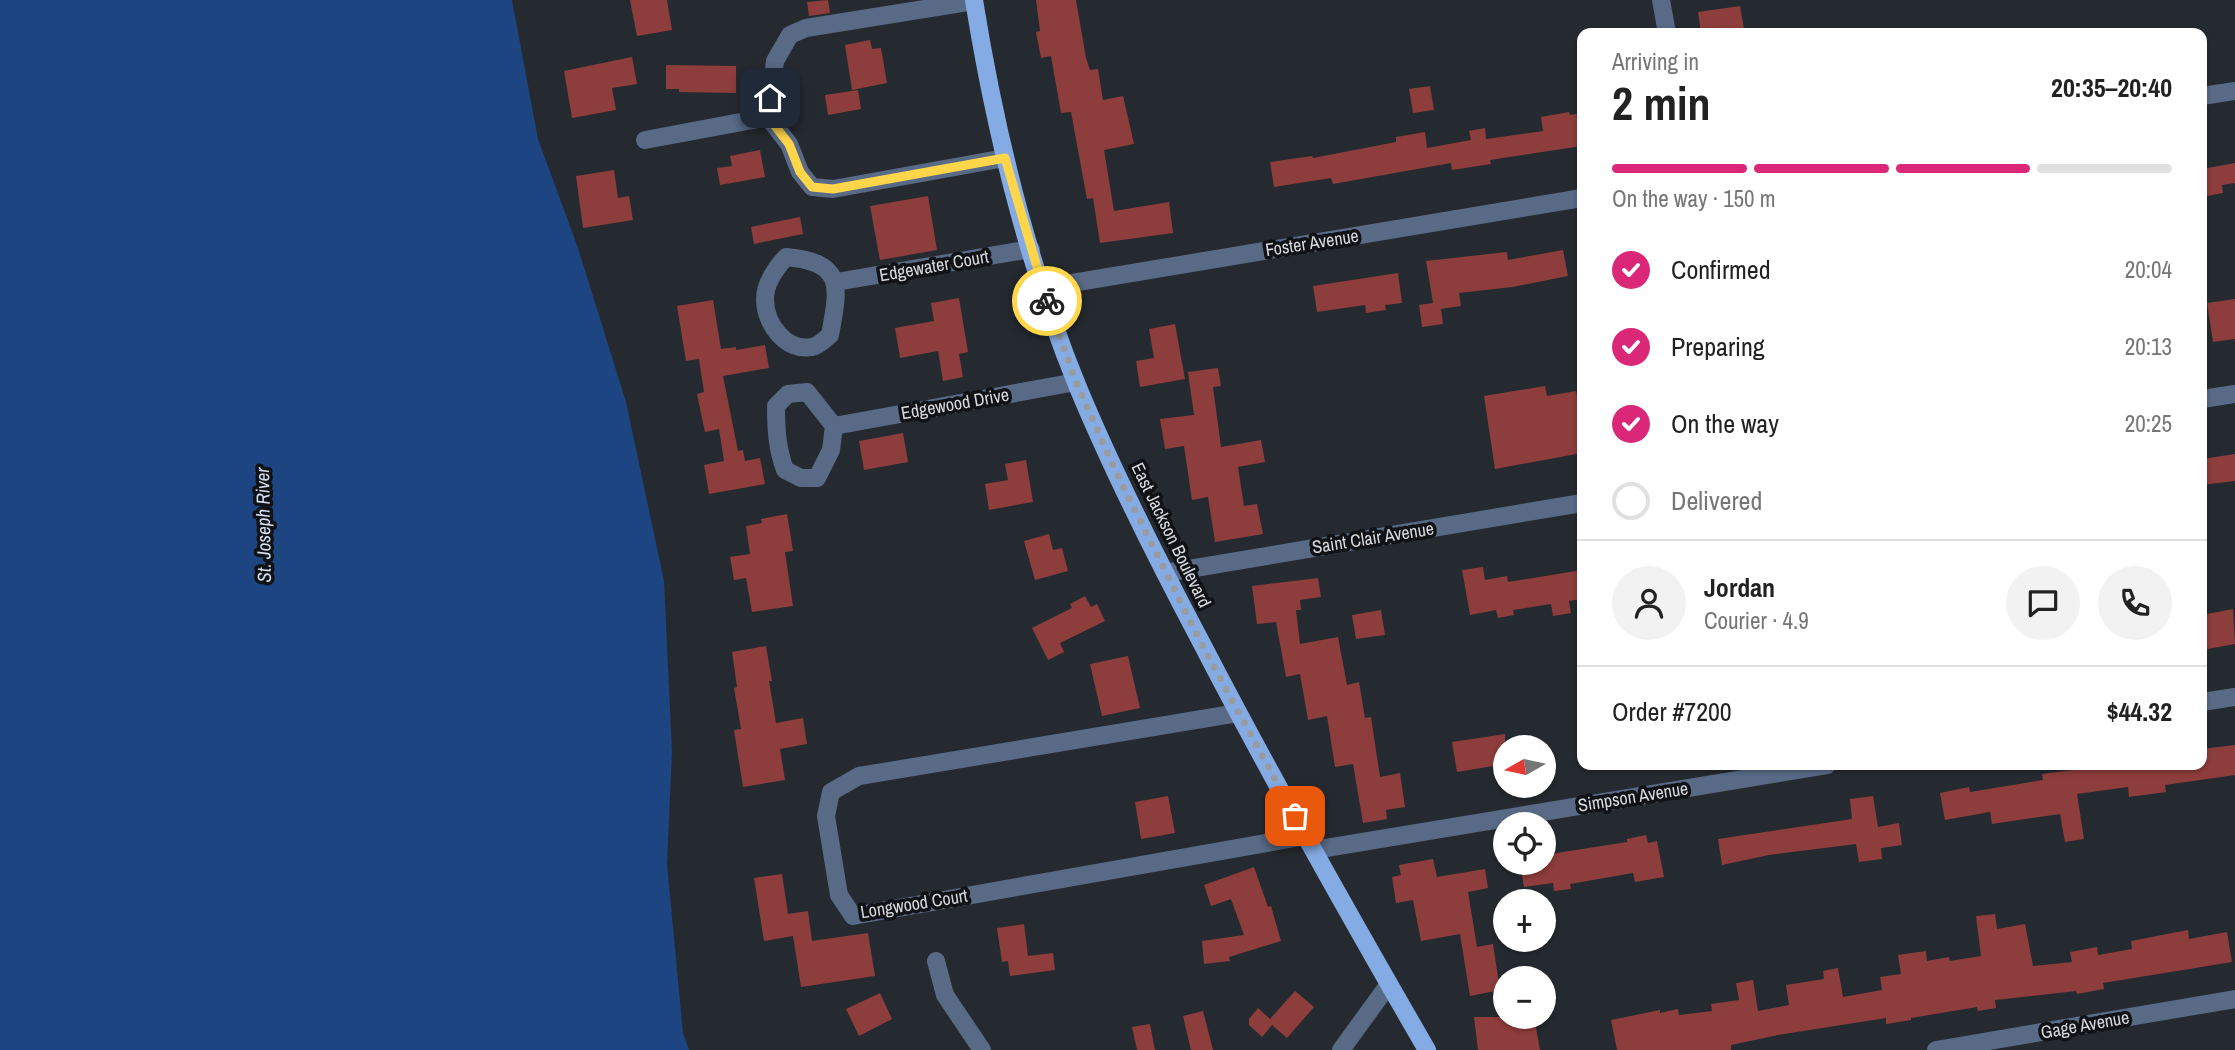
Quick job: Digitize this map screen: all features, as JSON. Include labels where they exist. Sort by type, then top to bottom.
[{"type":"main road","name":"East Jackson Boulevard","points":[[974,1],[1005,158],[1042,288],[1076,382],[1165,573],[1238,713],[1427,1050]]},
{"type":"street","points":[[1661,0],[1666,28]]},
{"type":"street","points":[[974,1],[806,28],[790,35],[775,61],[768,117],[789,144],[800,172],[812,187],[833,189],[1005,158]]},
{"type":"street","points":[[2207,95],[2235,91]]},
{"type":"street","points":[[645,141],[768,117]]},
{"type":"street","name":"Foster Avenue","points":[[1042,288],[1577,199]]},
{"type":"street","name":"Edgewater Court","points":[[836,282],[1031,249]]},
{"type":"street","points":[[786,257],[807,259],[825,268],[836,282],[831,335],[814,347],[796,346],[778,335],[770,323],[764,299],[772,272],[786,257]]},
{"type":"street","name":"Edgewood Drive","points":[[834,426],[1076,382]]},
{"type":"street","points":[[807,392],[834,426],[831,450],[817,478],[801,478],[785,470],[778,452],[776,406],[788,394],[807,392]]},
{"type":"street","points":[[2207,398],[2235,394]]},
{"type":"street","name":"Saint Clair Avenue","points":[[1165,573],[1577,504]]},
{"type":"street","points":[[2207,701],[2235,697]]},
{"type":"street","name":"Longwood Court","points":[[1238,713],[859,776],[831,792],[826,816],[839,895],[853,916],[1310,843]]},
{"type":"street","name":"Simpson Avenue","points":[[1310,843],[1795,770]]},
{"type":"street","points":[[936,961],[945,995],[982,1050]]},
{"type":"street","points":[[1341,1050],[1389,984]]},
{"type":"street","name":"Gage Avenue","points":[[1936,1050],[2235,999]]},
{"type":"water","name":"St. Joseph River","points":[[0,0],[512,0],[538,139],[578,248],[626,402],[664,581],[672,752],[667,864],[683,1033],[689,1050],[0,1050]]},
{"type":"building","points":[[630,0],[667,0],[672,30],[637,36]]},
{"type":"building","points":[[828,0],[830,13],[809,16],[807,2]]},
{"type":"building","points":[[1036,0],[1076,0],[1086,58],[1090,70],[1098,69],[1103,100],[1123,96],[1134,144],[1104,150],[1114,211],[1169,202],[1173,233],[1100,243],[1093,198],[1087,199],[1071,112],[1061,113],[1051,56],[1041,58],[1036,32],[1040,31]]},
{"type":"building","points":[[1740,6],[1744,28],[1700,28],[1698,12]]},
{"type":"building","points":[[870,40],[872,49],[881,48],[887,83],[852,90],[845,45]]},
{"type":"building","points":[[632,57],[637,84],[612,88],[616,110],[572,118],[564,71]]},
{"type":"building","points":[[666,65],[736,66],[736,93],[679,92],[679,89],[666,89]]},
{"type":"building","points":[[1430,86],[1434,110],[1413,113],[1409,89]]},
{"type":"building","points":[[858,90],[861,109],[828,115],[825,95]]},
{"type":"building","points":[[1569,112],[1570,115],[1577,114],[1577,147],[1490,160],[1491,164],[1452,170],[1451,163],[1333,184],[1331,178],[1274,187],[1270,162],[1313,158],[1396,142],[1396,137],[1425,132],[1427,148],[1471,140],[1469,131],[1485,128],[1486,139],[1543,131],[1541,117]]},
{"type":"building","points":[[760,150],[765,177],[720,185],[717,168],[732,166],[730,156]]},
{"type":"building","points":[[2235,163],[2235,183],[2222,185],[2223,193],[2207,196],[2207,168]]},
{"type":"building","points":[[614,170],[618,198],[629,196],[633,220],[583,228],[576,176]]},
{"type":"building","points":[[928,196],[937,250],[880,260],[870,206]]},
{"type":"building","points":[[800,217],[803,234],[754,244],[751,227]]},
{"type":"building","points":[[1563,250],[1568,276],[1512,287],[1459,293],[1461,306],[1441,309],[1443,324],[1422,327],[1419,305],[1433,303],[1426,261],[1507,252],[1508,260]]},
{"type":"building","points":[[1398,273],[1402,303],[1385,305],[1386,310],[1366,313],[1365,305],[1317,312],[1313,286]]},
{"type":"building","points":[[959,298],[968,352],[959,354],[963,377],[943,381],[938,351],[900,358],[895,328],[934,321],[931,303]]},
{"type":"building","points":[[2235,299],[2235,339],[2213,342],[2207,303]]},
{"type":"building","points":[[713,300],[721,349],[736,347],[736,350],[765,345],[769,368],[723,376],[738,451],[743,450],[745,461],[760,458],[765,484],[709,494],[704,465],[724,461],[719,429],[705,432],[697,394],[704,392],[699,359],[686,361],[677,306]]},
{"type":"building","points":[[1175,324],[1185,379],[1140,387],[1136,361],[1154,358],[1149,329]]},
{"type":"building","points":[[1218,368],[1221,386],[1213,387],[1221,447],[1261,440],[1265,462],[1238,467],[1244,506],[1257,504],[1263,534],[1215,542],[1208,497],[1192,500],[1184,446],[1165,449],[1160,419],[1194,415],[1188,372]]},
{"type":"building","points":[[1545,386],[1547,396],[1576,391],[1577,454],[1495,469],[1484,396]]},
{"type":"building","points":[[903,433],[908,462],[864,470],[859,441]]},
{"type":"building","points":[[2235,454],[2235,481],[2207,484],[2207,458]]},
{"type":"building","points":[[1026,460],[1033,502],[989,510],[985,484],[1008,480],[1005,464]]},
{"type":"building","points":[[787,514],[793,551],[785,552],[793,606],[752,612],[746,578],[734,580],[730,557],[750,554],[746,526],[762,523],[761,519]]},
{"type":"building","points":[[1049,534],[1053,550],[1062,548],[1068,571],[1035,580],[1024,541]]},
{"type":"building","points":[[1483,567],[1485,580],[1507,576],[1508,582],[1577,571],[1577,600],[1569,601],[1571,613],[1553,616],[1551,604],[1513,610],[1514,615],[1498,618],[1496,610],[1470,615],[1462,570]]},
{"type":"building","points":[[1318,578],[1321,597],[1300,600],[1301,610],[1296,610],[1300,644],[1338,637],[1347,685],[1359,682],[1365,718],[1371,717],[1380,777],[1400,773],[1405,807],[1386,810],[1387,819],[1363,823],[1353,764],[1335,767],[1327,716],[1308,720],[1300,674],[1286,677],[1276,622],[1257,624],[1252,586]]},
{"type":"building","points":[[1085,596],[1091,607],[1097,604],[1105,621],[1060,643],[1064,652],[1048,660],[1032,628],[1072,608],[1070,604]]},
{"type":"building","points":[[2233,609],[2235,644],[2207,649],[2207,614]]},
{"type":"building","points":[[1381,610],[1385,635],[1356,639],[1352,615]]},
{"type":"building","points":[[766,646],[776,723],[803,718],[807,744],[780,749],[785,780],[743,787],[734,730],[741,729],[734,688],[737,687],[732,652]]},
{"type":"building","points":[[1128,656],[1140,708],[1102,716],[1090,664]]},
{"type":"building","points":[[1493,736],[1493,766],[1457,772],[1452,742]]},
{"type":"building","points":[[2235,745],[2235,775],[2165,785],[2166,792],[2129,797],[2128,787],[2077,794],[2084,839],[2065,842],[2060,814],[1992,824],[1990,812],[1945,820],[1940,793],[1969,787],[1970,792],[2043,780],[2042,774],[2072,770],[2207,770],[2207,748]]},
{"type":"building","points":[[1168,796],[1175,833],[1141,839],[1135,802]]},
{"type":"building","points":[[1873,796],[1878,827],[1899,823],[1902,845],[1881,848],[1882,859],[1859,862],[1856,844],[1769,855],[1722,865],[1718,839],[1852,819],[1850,799]]},
{"type":"building","points":[[1646,835],[1648,843],[1657,841],[1664,877],[1635,882],[1633,873],[1570,884],[1571,889],[1556,891],[1553,883],[1524,887],[1522,875],[1556,875],[1556,853],[1627,842],[1627,839]]},
{"type":"building","points":[[1433,859],[1437,877],[1485,869],[1488,888],[1468,892],[1477,947],[1493,944],[1496,966],[1493,966],[1493,991],[1470,996],[1460,934],[1421,941],[1413,900],[1396,903],[1392,877],[1401,875],[1399,865]]},
{"type":"building","points":[[1254,867],[1268,907],[1271,906],[1281,941],[1229,957],[1230,961],[1204,964],[1202,941],[1244,935],[1231,899],[1211,906],[1204,885]]},
{"type":"building","points":[[782,874],[788,914],[808,911],[812,941],[868,933],[875,976],[801,987],[793,936],[764,941],[754,878]]},
{"type":"building","points":[[1995,914],[1997,929],[2025,924],[2033,966],[2072,962],[2070,952],[2097,947],[2098,955],[2132,949],[2131,941],[2188,930],[2189,939],[2227,932],[2232,962],[2103,983],[2104,989],[2077,994],[2076,991],[1995,1000],[1996,1008],[1978,1011],[1977,1007],[1886,1024],[1886,1018],[1778,1035],[1731,1045],[1731,1050],[1617,1050],[1611,1020],[1660,1010],[1660,1013],[1678,1009],[1679,1015],[1712,1011],[1711,1004],[1739,1000],[1736,983],[1753,980],[1758,1011],[1789,1005],[1786,985],[1824,979],[1823,971],[1838,968],[1843,997],[1882,990],[1880,977],[1901,974],[1898,955],[1926,951],[1927,961],[1949,957],[1950,961],[1981,956],[1976,916]]},
{"type":"building","points":[[1024,924],[1028,956],[1053,953],[1055,970],[1010,976],[1008,961],[1002,962],[997,928]]},
{"type":"building","points":[[1295,991],[1314,1007],[1287,1038],[1272,1025],[1262,1037],[1249,1025],[1249,1019],[1258,1008],[1270,1019]]},
{"type":"building","points":[[880,993],[892,1019],[859,1036],[846,1009]]},
{"type":"building","points":[[1203,1011],[1213,1050],[1191,1050],[1183,1016]]},
{"type":"building","points":[[1474,1017],[1493,1017],[1493,1029],[1536,1029],[1540,1050],[1478,1050]]},
{"type":"building","points":[[1150,1024],[1155,1050],[1137,1050],[1132,1027]]},
{"type":"way so far","points":[[1047,301],[1076,382],[1115,470],[1201,643],[1295,816]]},
{"type":"route","points":[[770,98],[768,117],[789,144],[800,172],[812,187],[833,189],[1005,158],[1047,301]]}]
